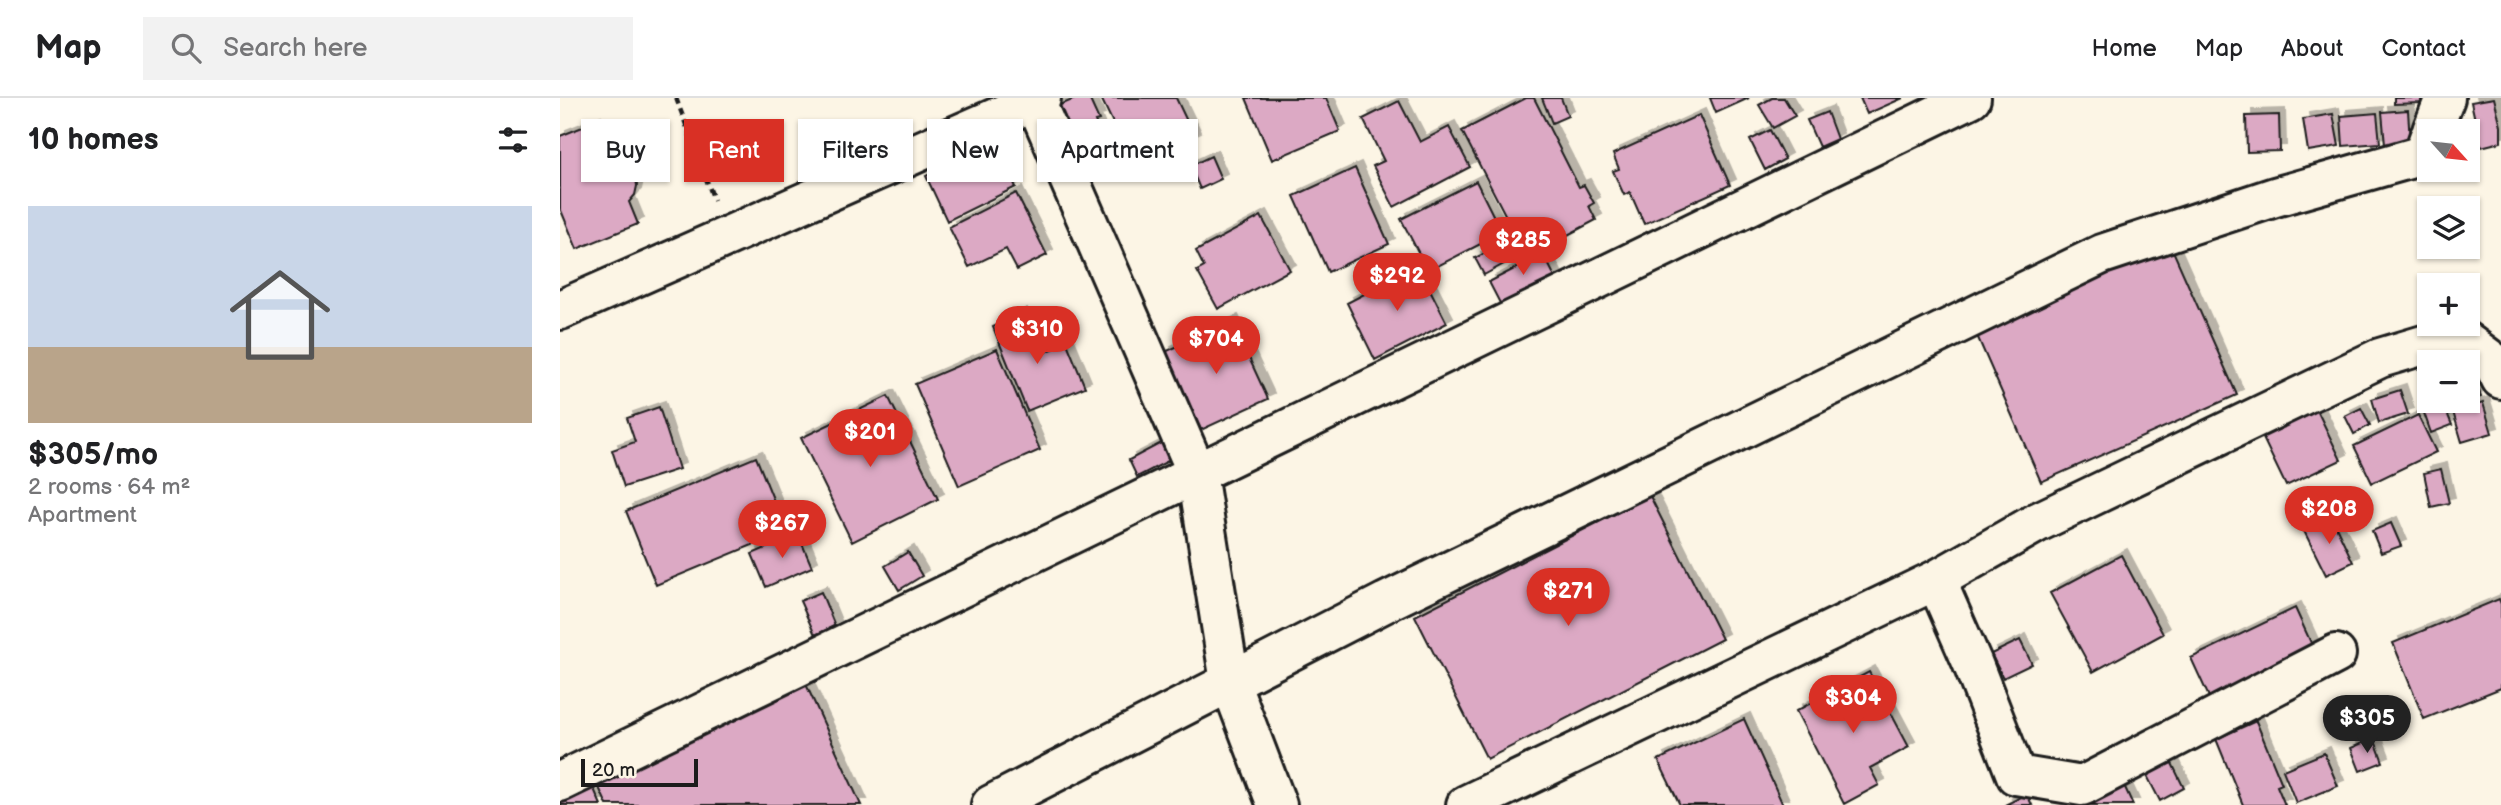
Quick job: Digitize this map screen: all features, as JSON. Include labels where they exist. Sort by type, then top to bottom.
[{"type":"street","points":[[560,782],[1971,98]]},
{"type":"street","points":[[2437,119],[2445,98]]},
{"type":"street","points":[[560,310],[1036,99],[1197,473],[1230,682],[1277,805]]},
{"type":"street","points":[[991,805],[1385,602],[2102,254],[2275,197],[2417,157]]},
{"type":"street","points":[[1466,805],[1936,580],[2038,523],[2380,358],[2457,335],[2492,361],[2501,379]]},
{"type":"street","points":[[1936,580],[1972,662],[2016,775],[2082,786],[2336,654]]},
{"type":"path","points":[[676,98],[728,237]]},
{"type":"building","points":[[1077,98],[1089,98],[1099,119],[1058,119],[1053,108]]},
{"type":"building","points":[[1101,98],[1176,98],[1186,119],[1111,119]]},
{"type":"building","points":[[1246,98],[1326,98],[1340,131],[1272,160]]},
{"type":"building","points":[[1526,98],[1534,98],[1579,187],[1584,185],[1594,203],[1589,206],[1596,220],[1545,247],[1534,222],[1514,232],[1462,131]]},
{"type":"building","points":[[1542,98],[1561,98],[1568,116],[1552,123]]},
{"type":"building","points":[[1710,98],[1749,98],[1716,113]]},
{"type":"building","points":[[1772,98],[1784,98],[1795,116],[1773,128],[1759,105]]},
{"type":"building","points":[[1860,98],[1903,98],[1867,114]]},
{"type":"building","points":[[2394,98],[2421,98],[2421,103],[2394,104]]},
{"type":"building","points":[[2494,98],[2501,126],[2501,142],[2481,147],[2480,119],[2475,119],[2471,102]]},
{"type":"building","points":[[1399,101],[1420,142],[1449,127],[1470,167],[1394,207],[1373,166],[1384,161],[1363,119]]},
{"type":"building","points":[[2408,110],[2410,143],[2385,145],[2382,112]]},
{"type":"building","points":[[1827,112],[1837,139],[1819,147],[1807,120]]},
{"type":"building","points":[[2377,113],[2380,143],[2343,146],[2341,116]]},
{"type":"building","points":[[2333,114],[2339,146],[2308,151],[2303,119]]},
{"type":"building","points":[[1699,115],[1730,185],[1644,224],[1630,192],[1624,195],[1613,171],[1619,169],[1613,154]]},
{"type":"building","points":[[2279,115],[2280,151],[2247,152],[2246,116]]},
{"type":"building","points":[[581,128],[581,182],[637,182],[635,195],[629,202],[638,224],[577,249],[560,208],[560,136]]},
{"type":"building","points":[[1770,130],[1785,159],[1765,170],[1750,140]]},
{"type":"building","points":[[1211,156],[1221,179],[1200,189],[1197,182],[1198,162]]},
{"type":"building","points":[[1355,168],[1389,244],[1328,272],[1294,196]]},
{"type":"building","points":[[1476,181],[1502,233],[1428,271],[1401,219]]},
{"type":"building","points":[[929,182],[1014,182],[1016,187],[947,221]]},
{"type":"building","points":[[1016,193],[1047,255],[1017,270],[1006,249],[969,267],[949,227]]},
{"type":"building","points":[[1261,216],[1290,270],[1218,309],[1197,271],[1204,267],[1196,251]]},
{"type":"building","points":[[1535,237],[1555,277],[1535,287],[1538,294],[1504,311],[1489,282],[1526,263],[1517,246]]},
{"type":"building","points":[[1503,244],[1511,260],[1484,275],[1475,258]]},
{"type":"building","points":[[2170,244],[2237,395],[2041,482],[1975,331]]},
{"type":"building","points":[[1418,266],[1447,323],[1375,360],[1347,303]]},
{"type":"building","points":[[1021,314],[1038,355],[1067,343],[1085,387],[1027,411],[993,327]]},
{"type":"building","points":[[1232,321],[1268,399],[1201,430],[1165,352]]},
{"type":"building","points":[[997,349],[1040,450],[959,486],[915,384]]},
{"type":"building","points":[[2400,390],[2408,414],[2379,423],[2372,399]]},
{"type":"building","points":[[888,396],[938,499],[852,542],[801,438]]},
{"type":"building","points":[[2483,403],[2492,433],[2462,442],[2453,413],[2480,413],[2480,404]]},
{"type":"building","points":[[659,407],[679,469],[624,487],[612,450],[635,442],[627,418]]},
{"type":"building","points":[[2316,408],[2341,460],[2286,486],[2261,434]]},
{"type":"building","points":[[2361,408],[2370,425],[2354,434],[2345,416]]},
{"type":"building","points":[[2424,413],[2447,413],[2452,425],[2431,433]]},
{"type":"building","points":[[2418,415],[2436,452],[2372,483],[2354,446]]},
{"type":"building","points":[[1163,442],[1172,459],[1137,477],[1129,460]]},
{"type":"building","points":[[756,457],[786,531],[656,585],[626,511]]},
{"type":"building","points":[[2441,469],[2449,503],[2431,507],[2424,473]]},
{"type":"building","points":[[1650,496],[1722,639],[1487,759],[1415,616]]},
{"type":"building","points":[[2332,518],[2353,562],[2326,575],[2304,531]]},
{"type":"building","points":[[2391,523],[2401,546],[2381,553],[2372,531]]},
{"type":"building","points":[[798,534],[812,567],[766,587],[752,554]]},
{"type":"building","points":[[908,552],[922,576],[899,590],[885,566]]},
{"type":"building","points":[[2121,555],[2163,634],[2093,672],[2050,593]]},
{"type":"building","points":[[821,592],[835,626],[815,635],[800,601]]},
{"type":"building","points":[[2499,599],[2501,688],[2424,719],[2393,643]]},
{"type":"building","points":[[2295,608],[2318,658],[2214,708],[2191,658]]},
{"type":"building","points":[[2020,640],[2032,664],[2003,678],[1991,654]]},
{"type":"building","points":[[1869,672],[1909,747],[1870,768],[1879,785],[1844,804],[1796,711]]},
{"type":"building","points":[[805,682],[861,805],[607,805],[596,781]]},
{"type":"building","points":[[1744,719],[1783,805],[1680,805],[1658,760]]},
{"type":"building","points":[[2256,721],[2282,784],[2277,786],[2285,805],[2243,805],[2216,739]]},
{"type":"building","points":[[2374,738],[2383,762],[2360,771],[2351,748]]},
{"type":"building","points":[[2324,753],[2338,786],[2296,803],[2283,770]]},
{"type":"building","points":[[2168,755],[2184,788],[2160,801],[2143,768]]},
{"type":"building","points":[[591,782],[601,805],[560,805],[560,797]]},
{"type":"building","points":[[2123,783],[2133,805],[2074,805]]},
{"type":"building","points":[[2027,794],[2032,805],[2005,805]]}]
